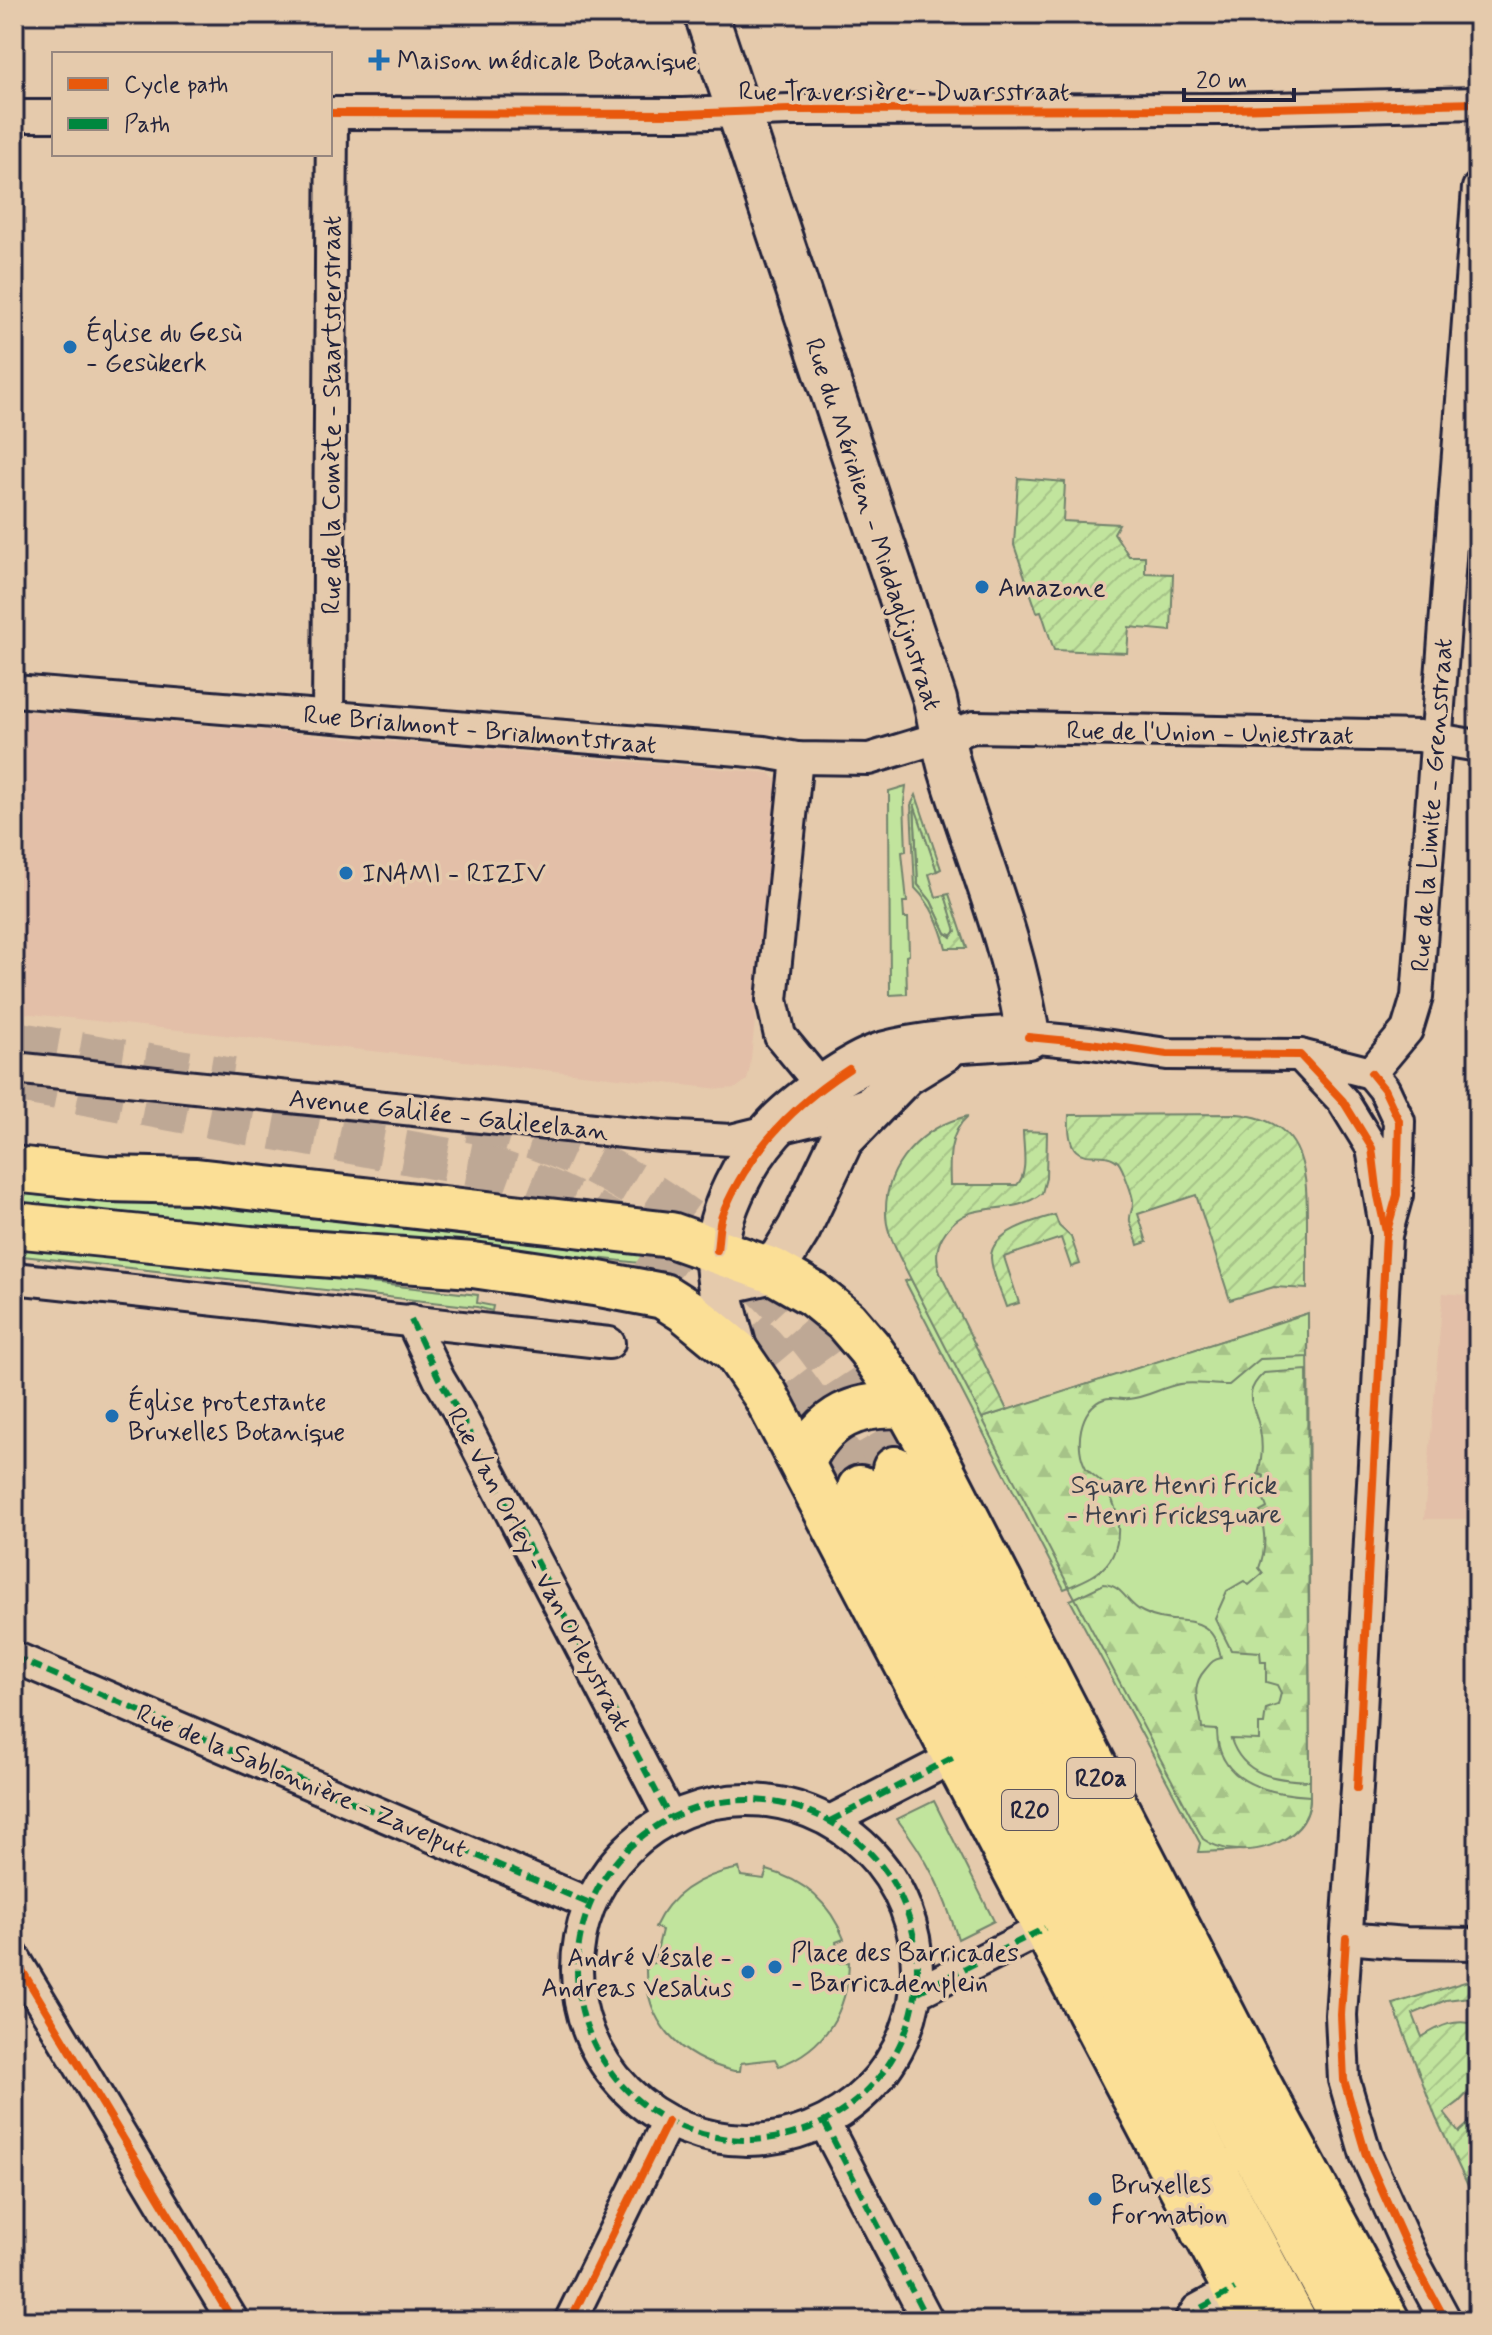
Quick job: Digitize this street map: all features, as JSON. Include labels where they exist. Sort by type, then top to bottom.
[{"type":"main road","points":[[14,1169],[108,1179],[196,1181],[671,1235],[718,1266]]},
{"type":"main road","points":[[14,1225],[250,1249],[473,1265],[594,1283],[663,1296],[736,1352],[766,1396],[802,1463],[1244,2305]]},
{"type":"main road","name":"R20a","points":[[718,1266],[773,1271],[813,1294],[846,1321],[869,1348],[907,1406],[1310,2181],[1387,2321]]},
{"type":"main road","points":[[802,1463],[817,1436],[846,1414],[866,1407],[907,1406]]},
{"type":"main road","name":"R20","points":[[1294,2321],[1195,2135],[963,1678],[878,1479],[1345,2321]]},
{"type":"main road","points":[[1195,2135],[1203,2231]]},
{"type":"main road","points":[[1250,2151],[1310,2181]]},
{"type":"street","name":"Rue du Méridien - Middaglijnstraat","points":[[706,14],[935,700],[950,769],[1006,936],[1023,1001],[1028,1037]]},
{"type":"street","name":"Rue Traversière - Dwarsstraat","points":[[332,113],[1229,109],[1478,103]]},
{"type":"street","points":[[14,116],[52,116]]},
{"type":"street","name":"Rue de la Comète - Staartsterstraat","points":[[328,716],[331,156]]},
{"type":"street","name":"Rue de la Limite - Grensstraat","points":[[1371,1073],[1407,1030],[1417,997],[1478,188]]},
{"type":"street","name":"Rue Brialmont - Brialmontstraat","points":[[14,691],[764,752],[797,758],[869,759],[943,736]]},
{"type":"street","name":"Rue de l'Union - Uniestraat","points":[[943,736],[974,727],[1419,736],[1478,746]]},
{"type":"street","points":[[797,758],[772,1000],[780,1036],[823,1088]]},
{"type":"street","points":[[736,1352],[718,1266],[722,1215],[746,1168],[773,1130],[849,1069],[882,1054],[955,1043],[1028,1037],[1167,1054],[1300,1055],[1371,1073],[1384,1089],[1399,1121],[1397,1195],[1386,1235],[1357,1788],[1341,2015],[1344,2080],[1366,2155],[1413,2260],[1446,2321]]},
{"type":"street","points":[[773,1271],[799,1229],[842,1139],[905,1074],[955,1043]]},
{"type":"street","points":[[1300,1055],[1343,1101],[1372,1148],[1386,1235]]},
{"type":"street","name":"Avenue Galilée - Galileelaan","points":[[14,1068],[661,1136],[731,1140],[840,1113],[880,1098]]},
{"type":"street","points":[[663,1296],[718,1266]]},
{"type":"street","points":[[14,1278],[609,1343]]},
{"type":"street","name":"Rue Van Orley - Van Orleystraat","points":[[411,1320],[670,1818]]},
{"type":"street","name":"Rue de la Sablonnière - Zavelput","points":[[14,1657],[590,1904]]},
{"type":"street","points":[[830,1821],[956,1756]]},
{"type":"street","points":[[744,1799],[794,1806],[830,1821],[870,1852],[900,1894],[916,1942],[916,1993],[910,2021],[899,2047],[866,2092],[844,2110],[824,2122],[784,2136],[736,2140],[690,2131],[668,2121],[647,2108],[619,2082],[597,2051],[586,2028],[576,1978],[581,1928],[590,1904],[614,1863],[631,1845],[670,1818],[694,1808],[744,1799]]},
{"type":"street","points":[[916,1993],[1045,1928]]},
{"type":"street","points":[[1346,1938],[1478,1944]]},
{"type":"street","points":[[14,1957],[233,2321]]},
{"type":"street","points":[[570,2321],[668,2121]]},
{"type":"street","points":[[824,2122],[928,2321]]},
{"type":"street","points":[[1190,2321],[1197,2310],[1244,2305]]},
{"type":"shaded area","points":[[14,710],[770,773],[777,781],[779,792],[747,1080],[736,1088],[720,1089],[14,1012]]},
{"type":"shaded area","points":[[1443,1293],[1478,1296],[1478,1519],[1424,1519]]},
{"type":"green space","points":[[1018,478],[1065,482],[1063,521],[1119,524],[1114,533],[1129,556],[1145,556],[1145,573],[1173,574],[1171,631],[1129,627],[1127,653],[1054,650],[1014,545]]},
{"type":"green space","points":[[906,786],[906,851],[902,852],[907,902],[903,902],[904,918],[908,918],[907,994],[890,995],[889,791]]},
{"type":"green space","points":[[916,795],[941,869],[937,871],[914,804],[918,885],[931,901],[946,933],[951,937],[956,931],[945,895],[949,894],[967,948],[946,948],[935,916],[915,888],[911,805]]},
{"type":"green space","points":[[914,804],[937,871],[929,874],[936,897],[945,895],[956,928],[954,936],[946,933],[931,901],[918,885]]},
{"type":"green space","points":[[1237,1114],[1275,1125],[1288,1135],[1302,1163],[1307,1199],[1307,1289],[1274,1287],[1230,1300],[1196,1195],[1138,1214],[1147,1242],[1138,1245],[1130,1221],[1133,1200],[1120,1165],[1111,1157],[1078,1152],[1070,1134],[1069,1115]]},
{"type":"green space","points":[[968,1116],[953,1139],[950,1185],[1017,1185],[1024,1167],[1023,1131],[1047,1132],[1046,1178],[1042,1193],[1017,1205],[967,1214],[946,1231],[938,1246],[940,1273],[1007,1410],[982,1418],[899,1256],[886,1214],[892,1179],[909,1150],[936,1129]]},
{"type":"green space","points":[[14,1193],[108,1202],[197,1202],[647,1248],[691,1264],[687,1267],[666,1266],[454,1242],[14,1210]]},
{"type":"green space","points":[[1055,1215],[1059,1226],[1071,1237],[1080,1264],[1071,1267],[1061,1238],[1004,1257],[1019,1303],[1006,1307],[993,1270],[993,1249],[1006,1234]]},
{"type":"green space","points":[[14,1243],[478,1295],[477,1303],[493,1306],[492,1311],[14,1255]]},
{"type":"green space","name":"Square Henri Frick - Henri Fricksquare","points":[[911,1279],[983,1418],[1308,1313],[1310,1802],[1305,1819],[1282,1840],[1249,1849],[1198,1852],[1200,1843],[1070,1600],[1075,1598],[1069,1587],[1064,1589],[905,1281]]},
{"type":"green space","points":[[1308,1313],[1308,1357],[1260,1359],[1229,1385],[1180,1384],[1135,1398],[1104,1399],[1089,1410],[1081,1429],[1082,1460],[1110,1495],[1117,1519],[1117,1543],[1106,1565],[1094,1575],[1069,1587],[982,1418]]},
{"type":"green space","points":[[1307,1370],[1310,1781],[1262,1774],[1236,1751],[1231,1739],[1259,1740],[1259,1724],[1264,1724],[1266,1709],[1278,1705],[1281,1693],[1277,1685],[1266,1682],[1266,1662],[1261,1662],[1260,1652],[1231,1650],[1215,1618],[1227,1591],[1244,1581],[1249,1585],[1263,1573],[1259,1568],[1264,1540],[1260,1512],[1267,1508],[1261,1493],[1264,1476],[1258,1474],[1262,1441],[1251,1400],[1253,1388],[1264,1373]]},
{"type":"green space","points":[[1104,1584],[1116,1588],[1143,1612],[1155,1617],[1191,1622],[1209,1631],[1221,1658],[1210,1664],[1197,1684],[1202,1729],[1217,1730],[1219,1748],[1235,1774],[1262,1788],[1310,1796],[1307,1813],[1299,1827],[1286,1838],[1252,1850],[1235,1850],[1203,1839],[1075,1598]]},
{"type":"green space","points":[[934,1801],[994,1921],[958,1939],[934,1876],[897,1819]]},
{"type":"green space","points":[[739,1868],[741,1876],[764,1879],[767,1870],[780,1874],[814,1895],[831,1914],[844,1939],[836,1942],[840,1963],[849,1962],[848,1980],[839,2012],[821,2039],[795,2059],[779,2066],[775,2059],[741,2063],[740,2071],[734,2071],[697,2057],[669,2035],[651,2004],[646,1964],[654,1963],[662,1930],[655,1927],[679,1894],[701,1880]]},
{"type":"green space","points":[[1478,1978],[1478,1996],[1446,2000],[1413,2014],[1422,2037],[1449,2024],[1463,2022],[1478,2025],[1478,2082],[1444,2113],[1459,2132],[1478,2115],[1478,2207],[1436,2118],[1393,2004]]},
{"type":"tunnel","points":[[14,1043],[232,1080]]},
{"type":"tunnel","points":[[14,1080],[476,1165],[568,1201],[613,1224],[655,1252],[732,1315],[798,1389],[860,1488]]},
{"type":"tunnel","points":[[469,1120],[517,1132],[566,1150],[613,1173],[703,1232],[744,1267],[813,1340],[846,1387],[895,1469]]},
{"type":"marked path","points":[[411,1320],[670,1818]]},
{"type":"marked path","points":[[14,1657],[590,1904]]},
{"type":"marked path","points":[[830,1821],[956,1756]]},
{"type":"marked path","points":[[730,1800],[764,1800],[796,1807],[842,1828],[879,1862],[897,1890],[910,1921],[917,1953],[917,1970],[917,1987],[910,2019],[897,2050],[879,2078],[855,2102],[827,2120],[796,2133],[764,2140],[730,2140],[698,2133],[652,2112],[615,2078],[597,2050],[584,2019],[577,1987],[577,1953],[584,1921],[605,1875],[639,1838],[667,1820],[698,1807],[730,1800]]},
{"type":"marked path","points":[[916,1993],[1045,1928]]},
{"type":"marked path","points":[[824,2122],[928,2321]]},
{"type":"marked path","points":[[1190,2321],[1197,2310],[1235,2289]]},
{"type":"cycle path","points":[[332,113],[683,114],[789,110],[1229,109],[1478,103]]},
{"type":"cycle path","points":[[1028,1037],[1167,1054],[1300,1055],[1343,1101],[1372,1148],[1386,1232]]},
{"type":"cycle path","points":[[717,1250],[723,1213],[746,1169],[791,1114],[849,1069]]},
{"type":"cycle path","points":[[1357,1788],[1386,1235],[1397,1195],[1399,1121],[1384,1089],[1371,1073]]},
{"type":"cycle path","points":[[1346,1938],[1341,2015],[1344,2080],[1366,2155],[1413,2260],[1446,2321]]},
{"type":"cycle path","points":[[14,1957],[233,2321]]},
{"type":"cycle path","points":[[570,2321],[668,2121]]},
{"type":"place","name":"Maison médicale Botanique","points":[[379,60]]},
{"type":"place","name":"Église du Gesù - Gesùkerk","points":[[70,347]]},
{"type":"place","name":"Amazone","points":[[982,587]]},
{"type":"place","name":"INAMI - RIZIV","points":[[346,873]]},
{"type":"place","name":"Église protestante Bruxelles Botanique","points":[[112,1416]]},
{"type":"place","name":"Place des Barricades - Barricadenplein","points":[[775,1967]]},
{"type":"place","name":"André Vésale - Andreas Vesalius","points":[[748,1972]]},
{"type":"place","name":"Bruxelles Formation","points":[[1095,2199]]}]
